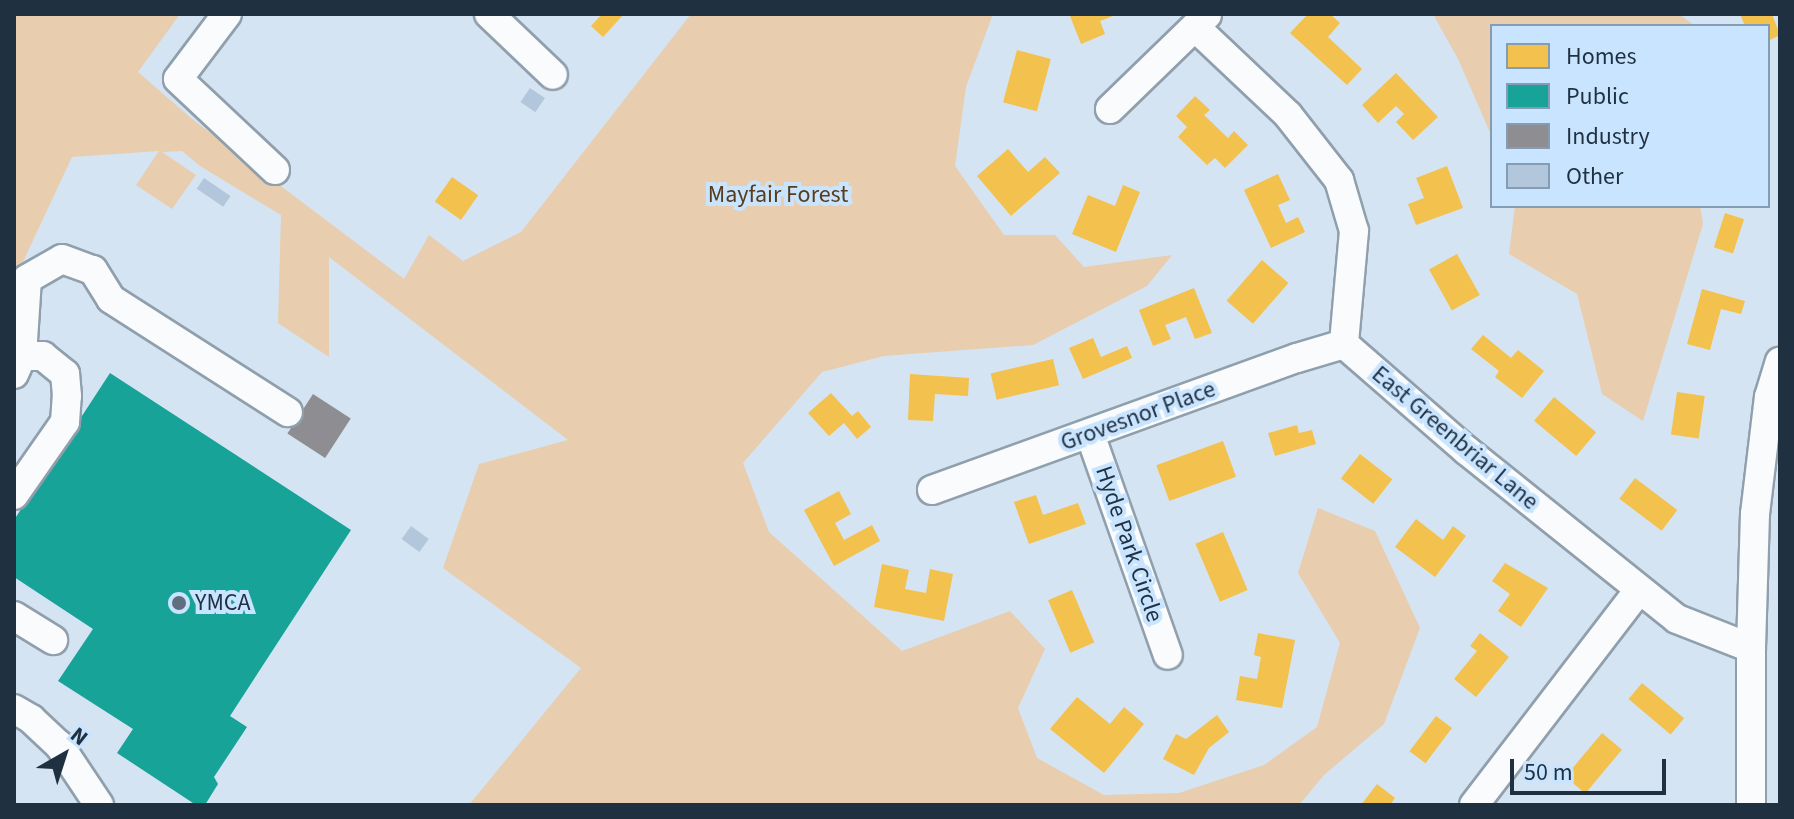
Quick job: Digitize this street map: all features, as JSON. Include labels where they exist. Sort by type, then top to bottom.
[{"type":"street","points":[[227,14],[178,79],[275,170]]},
{"type":"street","points":[[489,14],[553,75]]},
{"type":"street","points":[[1110,109],[1201,21],[1288,115],[1339,180],[1354,231],[1344,344]]},
{"type":"street","points":[[14,495],[65,422],[65,374],[43,356],[18,365],[27,279],[62,259],[93,270],[111,299],[288,412]]},
{"type":"street","name":"Grovesnor Place","points":[[932,490],[1297,358],[1344,344]]},
{"type":"street","name":"East Greenbriar Lane","points":[[1344,344],[1466,450],[1677,619],[1751,648]]},
{"type":"street","points":[[1757,800],[1751,648],[1755,514],[1769,397],[1780,362]]},
{"type":"street","name":"Hyde Park Circle","points":[[1090,434],[1168,655]]},
{"type":"street","points":[[1474,805],[1639,590]]},
{"type":"street","points":[[14,616],[53,640]]},
{"type":"street","points":[[14,709],[31,719],[59,745],[99,805]]},
{"type":"green space","name":"Mayfair Forest","points":[[14,14],[180,14],[138,72],[192,119],[404,279],[429,235],[463,261],[521,232],[691,14],[993,14],[966,87],[955,166],[1004,235],[1055,235],[1084,267],[1172,255],[1147,286],[1033,345],[884,356],[822,372],[743,463],[769,532],[902,651],[1010,611],[1045,649],[1018,708],[1037,758],[1104,795],[1179,793],[1264,765],[1317,727],[1340,643],[1298,573],[1318,508],[1375,531],[1420,628],[1384,724],[1324,775],[1299,805],[469,805],[581,668],[443,568],[479,464],[568,440],[329,257],[329,357],[278,323],[281,215],[200,166],[182,151],[162,152],[196,175],[172,209],[136,185],[159,151],[72,157],[14,281]]},
{"type":"green space","points":[[1433,14],[1679,14],[1692,24],[1490,24],[1490,132],[1458,59]]},
{"type":"green space","points":[[1515,208],[1700,208],[1703,224],[1643,421],[1602,394],[1577,294],[1509,254]]},
{"type":"building: Homes","points":[[602,14],[624,14],[603,37],[591,26]]},
{"type":"building: Homes","points":[[1118,14],[1100,21],[1105,34],[1081,44],[1070,16]]},
{"type":"building: Homes","points":[[1308,14],[1330,14],[1340,23],[1328,37],[1362,69],[1347,85],[1290,33]]},
{"type":"building: Homes","points":[[1740,14],[1772,14],[1780,35],[1770,40],[1770,24],[1744,24]]},
{"type":"building: Homes","points":[[1017,50],[1051,59],[1037,111],[1003,102]]},
{"type":"building: Homes","points":[[1396,73],[1438,117],[1413,140],[1396,122],[1404,114],[1396,106],[1378,123],[1362,105]]},
{"type":"building: Homes","points":[[1195,96],[1210,110],[1204,115],[1228,138],[1234,131],[1248,145],[1225,168],[1215,158],[1207,165],[1178,137],[1187,127],[1176,116]]},
{"type":"building: Homes","points":[[1008,149],[1028,172],[1045,157],[1060,173],[1011,216],[977,176]]},
{"type":"building: Homes","points":[[1447,166],[1463,208],[1416,225],[1408,204],[1424,198],[1416,178]]},
{"type":"building: Homes","points":[[1278,174],[1290,200],[1278,205],[1286,223],[1298,217],[1305,232],[1271,248],[1244,190]]},
{"type":"building: Homes","points":[[452,177],[478,195],[461,220],[435,202]]},
{"type":"building: Homes","points":[[1123,185],[1140,192],[1116,252],[1072,234],[1088,195],[1115,206]]},
{"type":"building: Homes","points":[[1725,213],[1744,219],[1733,253],[1714,247]]},
{"type":"building: Homes","points":[[1457,254],[1480,295],[1452,311],[1429,270]]},
{"type":"building: Homes","points":[[1262,260],[1288,283],[1253,324],[1227,301]]},
{"type":"building: Homes","points":[[1194,288],[1212,333],[1195,339],[1186,317],[1165,325],[1171,339],[1153,346],[1139,310]]},
{"type":"building: Homes","points":[[1702,289],[1745,301],[1741,314],[1721,309],[1710,350],[1687,344]]},
{"type":"building: Homes","points":[[1483,335],[1511,358],[1518,350],[1544,371],[1522,398],[1495,377],[1499,371],[1471,349]]},
{"type":"building: Homes","points":[[1093,338],[1101,357],[1127,346],[1132,358],[1083,379],[1069,348]]},
{"type":"building: Homes","points":[[1053,359],[1059,385],[997,400],[991,373]]},
{"type":"building: Homes","points":[[910,374],[969,378],[968,396],[935,394],[933,421],[908,420]]},
{"type":"building: Homes","points":[[1677,392],[1705,396],[1699,438],[1671,435]]},
{"type":"building: Homes","points":[[831,393],[852,416],[858,411],[871,427],[857,439],[844,423],[829,436],[808,413]]},
{"type":"building: Homes","points":[[1554,397],[1596,432],[1576,456],[1534,421]]},
{"type":"building: Homes","points":[[1297,425],[1299,433],[1312,430],[1316,444],[1275,456],[1268,433]]},
{"type":"building: Homes","points":[[1223,441],[1236,477],[1169,501],[1156,465]]},
{"type":"building: Homes","points":[[1360,454],[1392,479],[1373,504],[1341,478]]},
{"type":"building: Homes","points":[[1635,478],[1677,510],[1662,531],[1619,499]]},
{"type":"building: Homes","points":[[839,491],[851,514],[835,523],[844,540],[872,525],[880,541],[834,566],[804,510]]},
{"type":"building: Homes","points":[[1036,495],[1043,515],[1078,503],[1086,524],[1029,544],[1014,502]]},
{"type":"building: Homes","points":[[1416,519],[1443,540],[1453,526],[1466,536],[1435,577],[1395,547]]},
{"type":"building: Homes","points":[[1223,532],[1248,590],[1220,602],[1195,544]]},
{"type":"building: Homes","points":[[1505,563],[1548,588],[1521,627],[1498,611],[1510,594],[1492,581]]},
{"type":"building: Homes","points":[[882,564],[909,570],[905,589],[926,593],[930,569],[953,574],[944,621],[874,607]]},
{"type":"building: Homes","points":[[1072,590],[1094,642],[1070,653],[1048,600]]},
{"type":"building: Homes","points":[[1258,633],[1295,640],[1282,708],[1236,700],[1240,676],[1257,679],[1261,657],[1254,655]]},
{"type":"building: Homes","points":[[1480,633],[1509,657],[1476,697],[1454,679],[1477,651],[1470,646]]},
{"type":"building: Homes","points":[[1642,683],[1684,718],[1671,734],[1629,699]]},
{"type":"building: Homes","points":[[1077,697],[1110,724],[1124,707],[1144,724],[1104,773],[1050,729]]},
{"type":"building: Homes","points":[[1217,715],[1229,732],[1209,748],[1194,775],[1163,759],[1176,734],[1186,739]]},
{"type":"building: Homes","points":[[1436,716],[1452,728],[1425,763],[1410,751]]},
{"type":"building: Homes","points":[[1602,733],[1622,750],[1585,793],[1565,777]]},
{"type":"building: Homes","points":[[1377,784],[1395,798],[1390,805],[1361,805]]},
{"type":"building: Public","name":"YMCA","points":[[110,373],[351,530],[230,716],[247,727],[214,777],[218,784],[205,805],[196,805],[117,753],[133,729],[58,681],[93,629],[14,577],[14,520]]},
{"type":"building: Industry","points":[[313,394],[351,419],[325,458],[287,433]]},
{"type":"building: Other","points":[[530,88],[545,98],[535,112],[520,102]]},
{"type":"building: Other","points":[[204,178],[231,196],[223,207],[197,189]]},
{"type":"building: Other","points":[[411,526],[429,539],[419,552],[402,539]]},
{"type":"place","name":"YMCA","points":[[179,603]]}]
